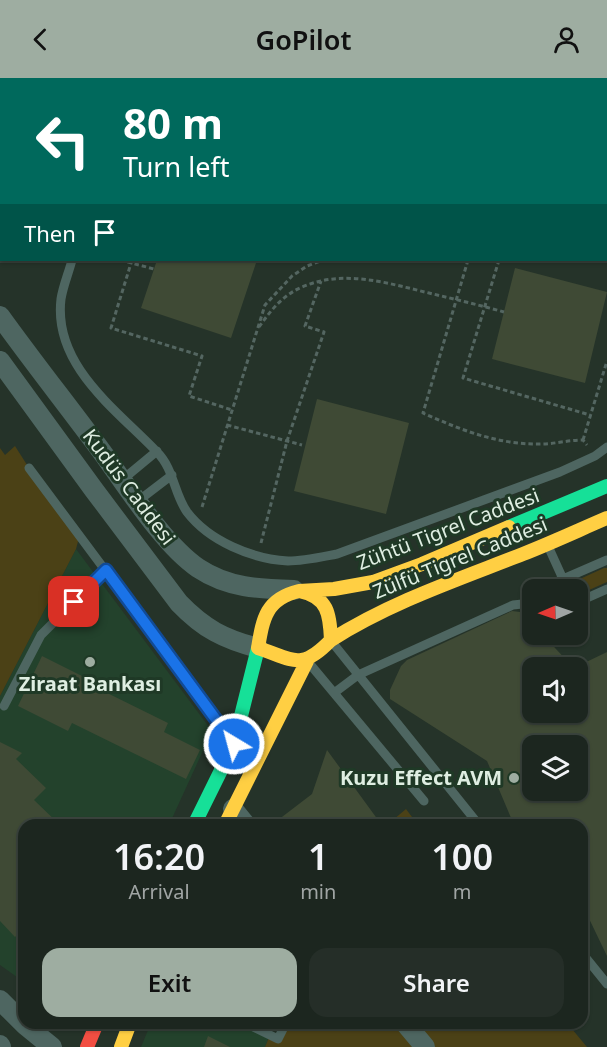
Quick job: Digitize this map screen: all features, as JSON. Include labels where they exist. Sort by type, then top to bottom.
[{"type":"main road","name":"Zühtü Tigrel Caddesi","points":[[299,591],[334,589],[373,582],[422,564],[607,486]]},
{"type":"main road","name":"Zülfü Tigrel Caddesi","points":[[331,640],[365,618],[394,604],[607,518]]},
{"type":"main road","points":[[197,819],[234,744],[258,648],[268,610],[280,596],[299,591],[318,596],[330,618],[331,640],[315,657],[307,661],[281,657],[258,648]]},
{"type":"main road","points":[[229,817],[307,661]]},
{"type":"main road","points":[[87,1047],[94,1029]]},
{"type":"main road","points":[[121,1047],[128,1029]]},
{"type":"street","name":"Kudüs Caddesi","points":[[0,316],[122,480],[183,557],[206,573],[244,587],[299,591]]},
{"type":"street","name":"Kudüs Caddesi","points":[[0,361],[93,490],[179,603],[192,617],[212,632],[258,648]]},
{"type":"street","points":[[0,1000],[18,1017]]},
{"type":"street","points":[[31,1029],[52,1047]]},
{"type":"street","points":[[410,1029],[424,1047]]},
{"type":"lane","points":[[72,261],[61,298],[63,333],[68,347],[90,383],[106,404],[157,451],[172,475],[186,511],[197,523],[216,538],[258,556],[287,561],[337,554],[560,472],[595,456],[607,447]]},
{"type":"lane","points":[[122,480],[157,451]]},
{"type":"lane","points":[[29,468],[234,744]]},
{"type":"lane","points":[[138,501],[172,475]]},
{"type":"lane","points":[[547,544],[562,579],[607,560]]},
{"type":"lane","points":[[4,706],[41,634],[106,570]]},
{"type":"lane","points":[[588,598],[607,589]]},
{"type":"lane","points":[[334,693],[358,675],[513,605],[522,604]]},
{"type":"lane","points":[[331,640],[474,819]]},
{"type":"lane","points":[[307,661],[424,801]]},
{"type":"lane","points":[[588,960],[607,984]]},
{"type":"lane","points":[[257,1029],[278,1039],[283,1029]]},
{"type":"path","points":[[154,269],[131,261],[111,328],[202,356],[189,396],[232,410]]},
{"type":"path","points":[[197,523],[265,305],[291,276],[320,261]]},
{"type":"path","points":[[468,261],[423,413],[481,436],[506,442],[538,444],[583,440]]},
{"type":"path","points":[[499,261],[464,378],[590,415]]},
{"type":"path","points":[[256,330],[271,310],[285,297],[321,280],[349,278],[379,281],[504,312]]},
{"type":"path","points":[[258,556],[287,441],[324,333],[305,326],[321,280]]},
{"type":"path","points":[[583,440],[607,361]]},
{"type":"path","points":[[227,425],[302,445]]},
{"type":"path","points":[[583,440],[595,456]]},
{"type":"shaded area","points":[[15,446],[29,468],[80,534],[76,549],[0,696],[0,448],[5,455]]},
{"type":"shaded area","points":[[76,549],[212,731],[172,819],[18,819],[18,978],[0,965],[0,696]]},
{"type":"shaded area","points":[[607,568],[607,582],[588,591],[588,579],[580,579]]},
{"type":"shaded area","points":[[406,809],[414,819],[394,819]]},
{"type":"shaded area","points":[[148,1029],[258,1029],[270,1035],[265,1047],[141,1047]]},
{"type":"shaded area","points":[[283,1029],[572,1029],[587,1047],[265,1047],[270,1035],[278,1039]]},
{"type":"building","points":[[157,261],[257,261],[231,338],[141,308]]},
{"type":"building","points":[[515,268],[607,292],[585,383],[492,359]]},
{"type":"building","points":[[317,399],[409,423],[386,514],[294,491]]},
{"type":"building","name":"Kuzu Effect AVM","points":[[512,611],[520,612],[522,614],[522,645],[552,645],[563,657],[522,657],[522,723],[588,723],[588,661],[607,652],[607,956],[588,916],[588,819],[511,819],[487,761],[390,699],[390,690],[401,666],[407,660]]},
{"type":"building","points":[[42,656],[92,681],[91,685],[168,723],[164,732],[200,750],[186,779],[72,723],[68,731],[18,706]]},
{"type":"building","points":[[0,742],[22,753],[16,759],[46,788],[34,800],[54,819],[18,819],[18,934],[15,937],[0,921]]},
{"type":"building","points":[[327,750],[377,819],[279,819],[312,794]]},
{"type":"building","points":[[208,1036],[230,1047],[204,1047]]},
{"type":"traffic: fast","points":[[509,527],[607,486]]},
{"type":"traffic: fast","points":[[197,819],[234,744],[258,648]]},
{"type":"traffic: slow","points":[[331,640],[401,603],[607,518]]},
{"type":"traffic: slow","points":[[299,591],[334,589],[373,582],[509,527]]},
{"type":"traffic: slow","points":[[299,591],[316,598],[326,608],[331,640],[312,656],[297,660],[258,648],[268,611],[279,599],[299,591]]},
{"type":"traffic: slow","points":[[228,819],[307,661]]},
{"type":"traffic: slow","points":[[121,1047],[128,1029]]},
{"type":"traffic: jam","points":[[87,1047],[94,1029]]},
{"type":"place","name":"Ziraat Bankası","points":[[90,662]]},
{"type":"place","name":"Kuzu Effect AVM","points":[[514,778]]},
{"type":"route","points":[[74,602],[106,570],[234,744]]}]
